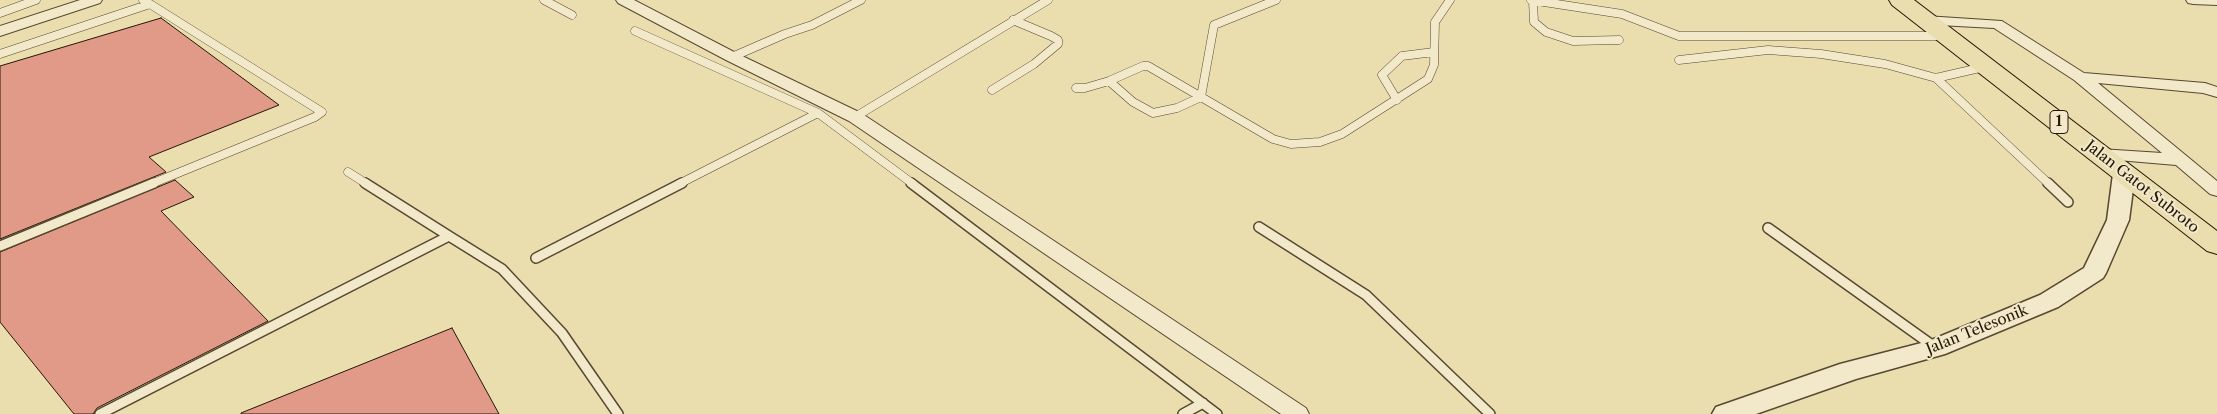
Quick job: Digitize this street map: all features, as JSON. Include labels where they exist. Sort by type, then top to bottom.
[{"type":"highway","name":"Jalan Gatot Subroto","points":[[1900,0],[1935,29],[2217,245]]},
{"type":"street","points":[[0,32],[95,0]]},
{"type":"street","points":[[623,0],[732,57],[855,117],[1298,414]]},
{"type":"street","points":[[2193,0],[2217,1]]},
{"type":"street","points":[[1935,29],[1997,24],[2080,77],[2217,190]]},
{"type":"street","points":[[2080,77],[2205,88],[2217,92]]},
{"type":"street","points":[[2100,154],[2180,160]]},
{"type":"street","name":"Jalan Telesonik","points":[[1726,414],[1849,371],[1936,348],[2049,301],[2094,273],[2118,220],[2124,174]]},
{"type":"lane","points":[[0,13],[36,0]]},
{"type":"lane","points":[[544,0],[572,15]]},
{"type":"lane","points":[[732,57],[785,34],[812,25],[861,0]]},
{"type":"lane","points":[[855,117],[1048,0]]},
{"type":"lane","points":[[1201,97],[1214,25],[1276,0]]},
{"type":"lane","points":[[1076,88],[1085,88],[1109,81],[1146,66],[1273,139],[1290,144],[1320,142],[1342,134],[1425,83],[1432,75],[1435,22],[1450,0]]},
{"type":"lane","points":[[1619,40],[1573,41],[1546,32],[1534,22],[1532,0],[1554,5],[1622,14],[1679,36],[1935,29]]},
{"type":"lane","points":[[0,54],[147,2],[322,112],[0,246]]},
{"type":"lane","points":[[992,90],[1034,64],[1058,44],[1058,40],[1051,36],[1013,20]]},
{"type":"lane","points":[[635,31],[818,113],[1217,414]]},
{"type":"lane","points":[[1679,60],[1768,50],[1821,54],[1885,64],[1936,78],[1986,67]]},
{"type":"lane","points":[[1397,100],[1382,76],[1402,56],[1434,52]]},
{"type":"lane","points":[[1936,78],[2068,202]]},
{"type":"lane","points":[[1109,81],[1133,102],[1153,112],[1177,108],[1201,97]]},
{"type":"lane","points":[[536,258],[818,113]]},
{"type":"lane","points":[[348,172],[502,269],[562,333],[618,414]]},
{"type":"lane","points":[[1260,228],[1366,295],[1490,414]]},
{"type":"lane","points":[[1768,228],[1936,348]]},
{"type":"lane","points":[[100,414],[448,236]]},
{"type":"lane","points":[[1183,414],[1203,402]]},
{"type":"building","points":[[161,18],[279,105],[149,157],[166,172],[0,239],[0,66]]},
{"type":"building","points":[[175,180],[194,197],[161,211],[268,321],[97,408],[93,414],[74,414],[0,322],[0,252]]},
{"type":"building","points":[[452,328],[499,414],[241,414],[241,413]]}]
